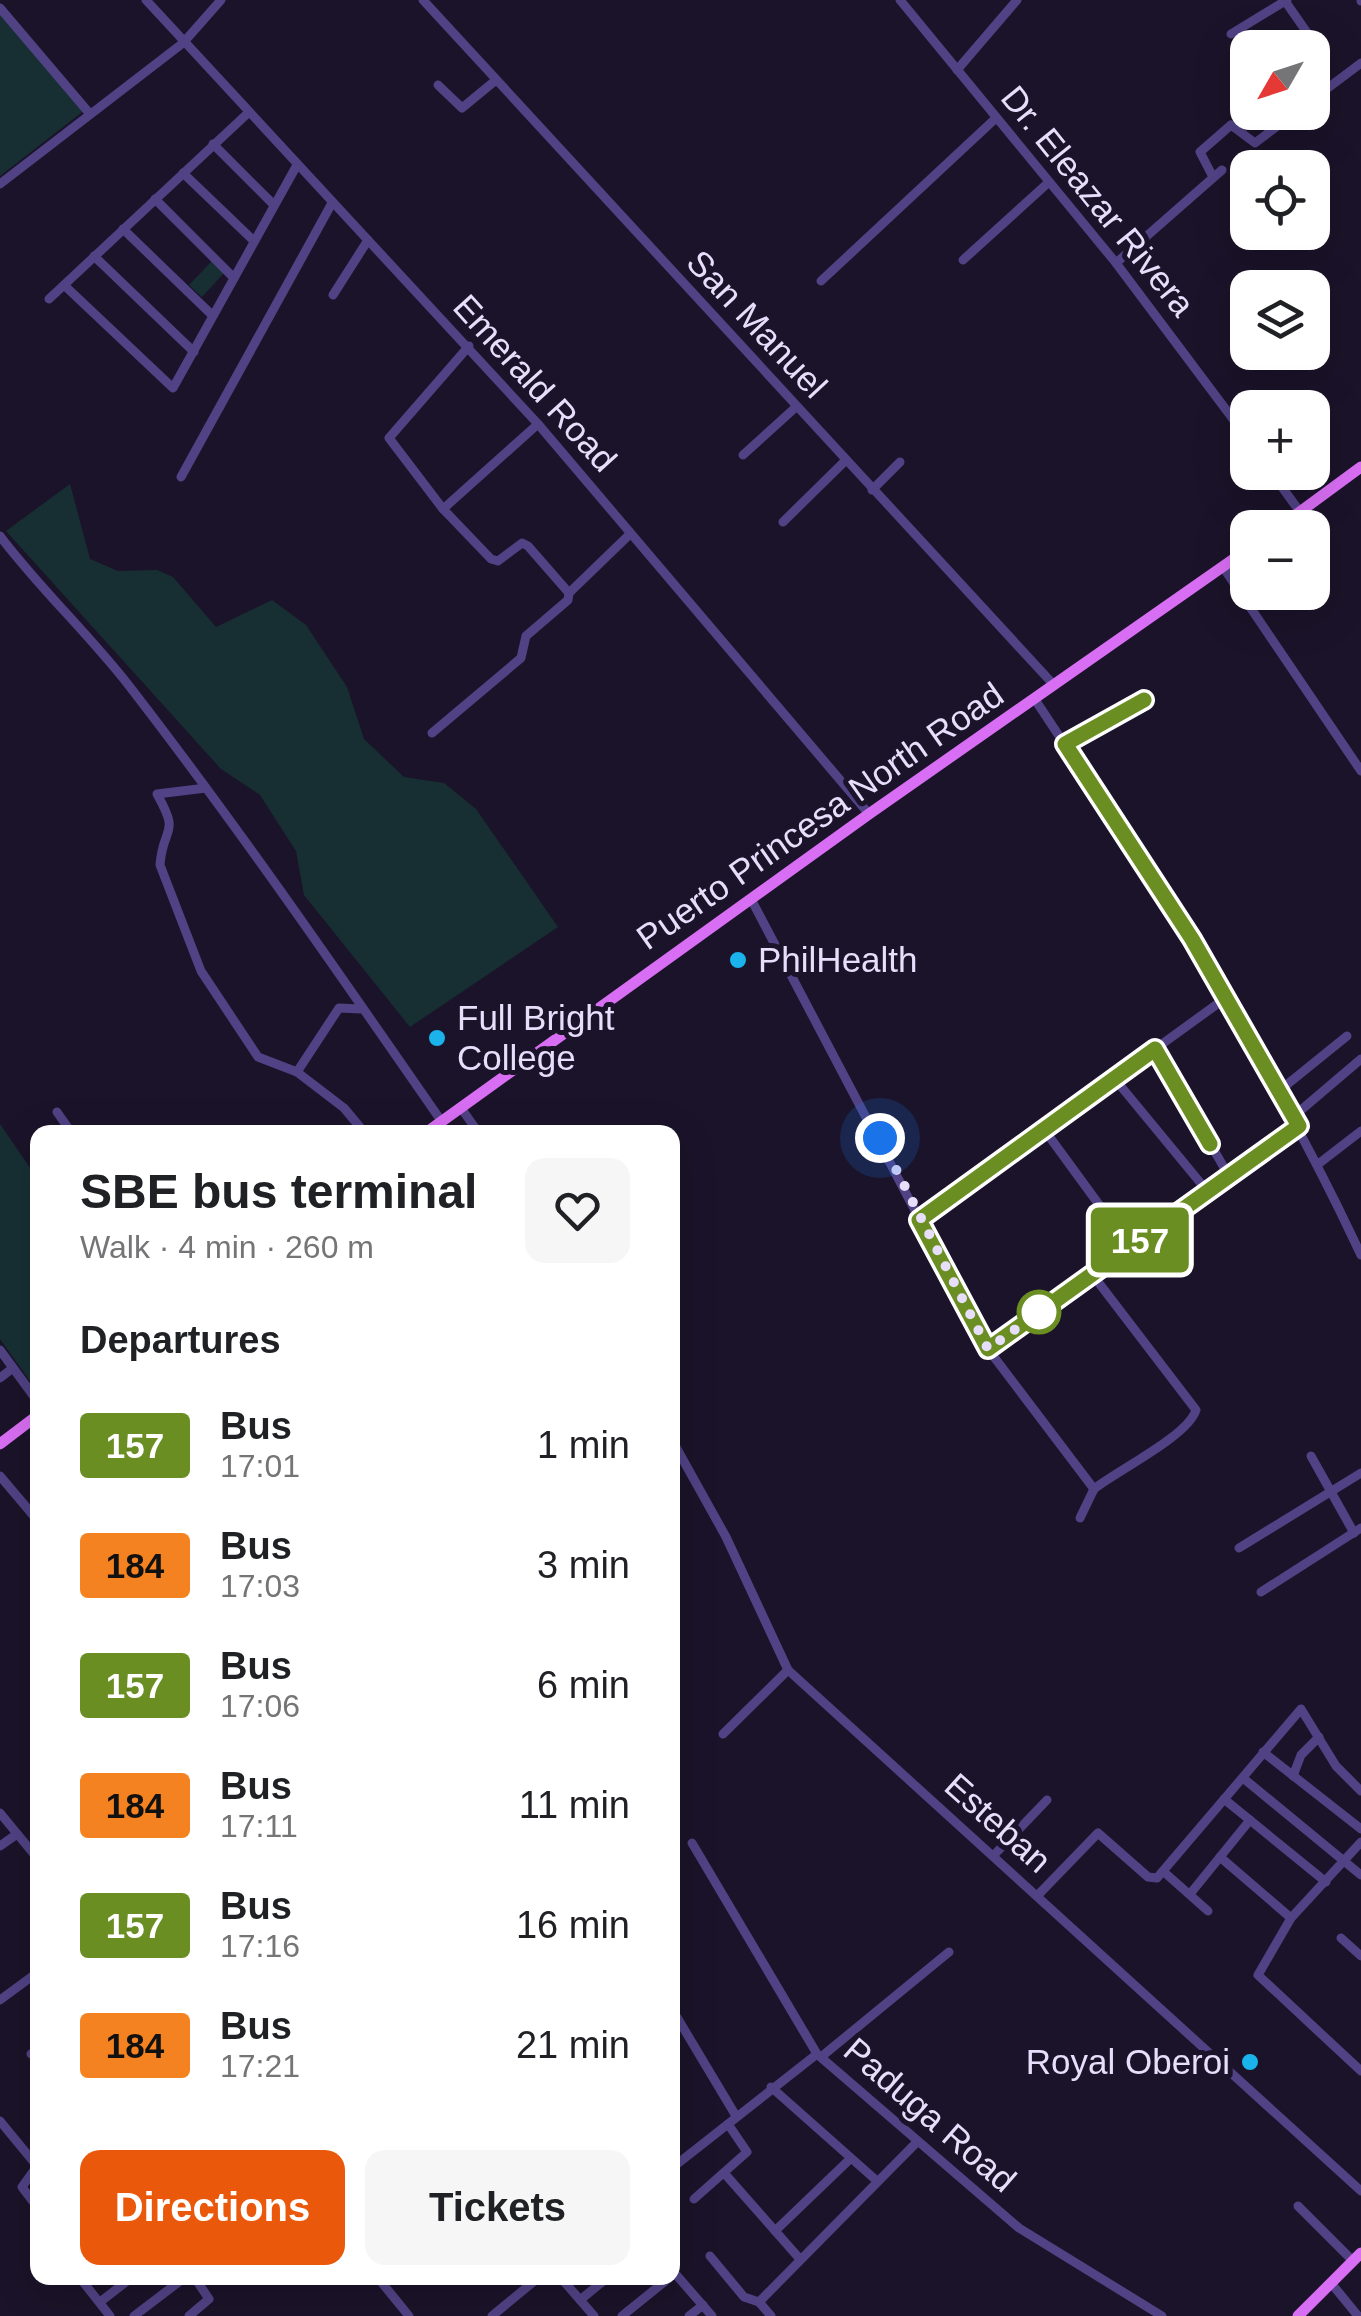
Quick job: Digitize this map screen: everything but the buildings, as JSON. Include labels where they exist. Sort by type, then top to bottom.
[{"type":"main road","points":[[1303,510],[1361,467]]},
{"type":"main road","name":"Puerto Princesa North Road","points":[[438,1125],[869,814],[1230,561]]},
{"type":"main road","points":[[0,1444],[30,1421]]},
{"type":"main road","points":[[1298,2316],[1357,2257]]},
{"type":"street","name":"Emerald Road","points":[[146,0],[469,346],[869,814]]},
{"type":"street","points":[[0,184],[183,43],[221,0]]},
{"type":"street","name":"San Manuel","points":[[422,0],[1053,684]]},
{"type":"street","name":"Dr. Eleazar Rivera","points":[[900,0],[1116,263],[1230,415]]},
{"type":"street","points":[[957,70],[1017,0]]},
{"type":"street","points":[[1238,30],[1286,1],[1306,30]]},
{"type":"street","points":[[0,8],[90,114]]},
{"type":"street","points":[[1330,86],[1361,63]]},
{"type":"street","points":[[438,85],[462,108],[496,80]]},
{"type":"street","points":[[49,299],[248,112]]},
{"type":"street","points":[[821,281],[996,118]]},
{"type":"street","points":[[1213,178],[1200,152],[1230,125]]},
{"type":"street","points":[[1239,130],[1255,143],[1272,130]]},
{"type":"street","points":[[214,144],[274,205]]},
{"type":"street","points":[[64,285],[170,388],[194,352],[297,165]]},
{"type":"street","points":[[1116,263],[1222,170]]},
{"type":"street","points":[[183,172],[254,242]]},
{"type":"street","points":[[963,260],[1050,182]]},
{"type":"street","points":[[155,199],[234,278]]},
{"type":"street","points":[[181,477],[332,203]]},
{"type":"street","points":[[123,228],[212,315]]},
{"type":"street","points":[[333,296],[368,240]]},
{"type":"street","points":[[94,256],[194,352]]},
{"type":"street","points":[[469,346],[389,438],[443,510],[491,560],[498,561],[522,543],[570,592]]},
{"type":"street","points":[[743,455],[796,407]]},
{"type":"street","points":[[443,510],[538,424]]},
{"type":"street","points":[[784,522],[846,460]]},
{"type":"street","points":[[872,490],[900,462]]},
{"type":"street","points":[[432,734],[521,658],[526,636],[568,600],[570,592],[630,534]]},
{"type":"street","points":[[0,536],[51,600],[126,682],[206,788],[442,1122]]},
{"type":"street","points":[[1223,566],[1361,771]]},
{"type":"street","points":[[1034,698],[1227,997],[1296,1121],[1361,1255]]},
{"type":"street","points":[[1065,744],[1144,700]]},
{"type":"street","points":[[206,788],[156,794],[172,826],[161,849],[160,865],[213,994],[260,1060],[297,1072],[344,1108],[358,1125]]},
{"type":"street","points":[[752,900],[988,1349],[1094,1489]]},
{"type":"street","points":[[919,1220],[1227,997]]},
{"type":"street","points":[[297,1072],[339,1008],[350,1005],[364,1010]]},
{"type":"street","points":[[1279,1090],[1348,1036]]},
{"type":"street","points":[[1155,1049],[1229,1176]]},
{"type":"street","points":[[988,1349],[1229,1176],[1296,1121],[1361,1059]]},
{"type":"street","points":[[1114,1078],[1208,1192]]},
{"type":"street","points":[[461,1108],[473,1125]]},
{"type":"street","points":[[57,1112],[66,1125]]},
{"type":"street","points":[[1044,1128],[1130,1247]]},
{"type":"street","points":[[1318,1165],[1361,1131]]},
{"type":"street","points":[[1350,1231],[1361,1221]]},
{"type":"street","points":[[1080,1518],[1094,1489],[1179,1430],[1196,1410],[1092,1274]]},
{"type":"street","points":[[0,1350],[30,1391]]},
{"type":"street","points":[[0,1378],[13,1368]]},
{"type":"street","name":"Esteban","points":[[680,1455],[726,1538],[788,1670],[1361,2191]]},
{"type":"street","points":[[1260,1592],[1358,1530],[1311,1456]]},
{"type":"street","points":[[1239,1548],[1361,1473]]},
{"type":"street","points":[[0,1476],[30,1511]]},
{"type":"street","points":[[723,1734],[788,1670]]},
{"type":"street","points":[[1038,1896],[1098,1832],[1148,1877],[1154,1879],[1164,1872],[1301,1709],[1336,1766],[1361,1791]]},
{"type":"street","points":[[1293,1776],[1301,1755],[1318,1737]]},
{"type":"street","points":[[1263,1752],[1361,1829]]},
{"type":"street","points":[[1243,1778],[1361,1876]]},
{"type":"street","points":[[1224,1798],[1326,1882]]},
{"type":"street","points":[[994,1856],[1047,1800]]},
{"type":"street","points":[[0,1813],[30,1849]]},
{"type":"street","points":[[1190,1894],[1250,1820]]},
{"type":"street","points":[[0,1846],[18,1834]]},
{"type":"street","points":[[692,1842],[819,2056],[949,1952]]},
{"type":"street","points":[[1361,1842],[1291,1918],[1258,1978],[1361,2071]]},
{"type":"street","points":[[1220,1857],[1291,1918]]},
{"type":"street","points":[[1164,1872],[1208,1911]]},
{"type":"street","points":[[1341,1938],[1361,1956]]},
{"type":"street","points":[[0,2000],[30,1978]]},
{"type":"street","points":[[680,2032],[747,2149],[725,2174],[694,2199]]},
{"type":"street","name":"Paduga Road","points":[[680,2162],[771,2087],[819,2056],[1019,2228],[1162,2316]]},
{"type":"street","points":[[771,2087],[877,2182]]},
{"type":"street","points":[[0,2121],[30,2156]]},
{"type":"street","points":[[759,2302],[917,2142]]},
{"type":"street","points":[[775,2231],[849,2160]]},
{"type":"street","points":[[30,2173],[22,2187],[30,2198]]},
{"type":"street","points":[[725,2174],[799,2258]]},
{"type":"street","points":[[1298,2206],[1357,2257]]},
{"type":"street","points":[[710,2256],[744,2298],[759,2302],[771,2316]]},
{"type":"street","points":[[680,2282],[712,2316]]},
{"type":"street","points":[[1330,2283],[1358,2316]]},
{"type":"street","points":[[86,2285],[110,2316]]},
{"type":"street","points":[[100,2302],[121,2285]]},
{"type":"street","points":[[134,2316],[175,2285]]},
{"type":"street","points":[[189,2316],[209,2299],[200,2285]]},
{"type":"street","points":[[384,2285],[409,2316]]},
{"type":"street","points":[[492,2316],[530,2285]]},
{"type":"street","points":[[567,2285],[594,2316]]},
{"type":"street","points":[[580,2300],[598,2285]]},
{"type":"street","points":[[622,2316],[659,2285]]},
{"type":"street","points":[[689,2316],[703,2305]]},
{"type":"green space","points":[[0,3],[86,109],[0,176]]},
{"type":"green space","points":[[212,261],[224,273],[202,297],[189,285]]},
{"type":"green space","points":[[70,484],[90,559],[118,571],[157,570],[173,577],[216,627],[272,600],[306,625],[347,687],[364,739],[404,777],[444,783],[476,809],[558,927],[410,1027],[304,895],[296,851],[260,795],[221,769],[6,531]]},
{"type":"green space","points":[[0,1124],[30,1168],[30,1381],[0,1339]]},
{"type":"bus line","name":"157","points":[[1144,700],[1065,744],[1192,939],[1299,1126],[988,1349],[919,1220],[1155,1049],[1210,1144]]},
{"type":"place","name":"PhilHealth","points":[[738,960]]},
{"type":"place","name":"Full Bright College","points":[[437,1038]]},
{"type":"place","name":"Royal Oberoi","points":[[1250,2062]]},
{"type":"route","points":[[880,1138],[988,1349],[1039,1312]]}]
